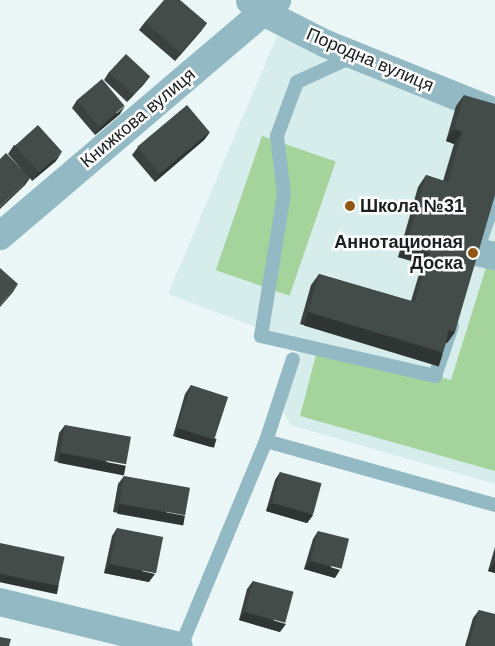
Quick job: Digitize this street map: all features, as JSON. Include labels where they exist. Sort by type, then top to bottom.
[{"type":"street","name":"Породна вулиця","points":[[263,4],[355,56],[495,112]]},
{"type":"street","name":"Книжкова вулиця","points":[[0,236],[263,4]]},
{"type":"street","points":[[0,602],[180,646]]},
{"type":"lane","points":[[355,56],[297,82],[277,136],[284,194],[261,336],[435,376],[456,314]]},
{"type":"lane","points":[[481,259],[495,199]]},
{"type":"lane","points":[[180,646],[266,441],[294,359]]},
{"type":"lane","points":[[266,441],[495,505]]},
{"type":"shaded area","name":"Школа №31","points":[[281,26],[495,118],[495,484],[290,425],[280,403],[300,344],[168,294]]},
{"type":"green space","points":[[262,136],[336,161],[290,296],[216,270]]},
{"type":"green space","points":[[495,239],[495,471],[300,416],[319,343],[451,380]]},
{"type":"building","points":[[164,0],[180,0],[207,23],[181,53],[145,22]]},
{"type":"building","points":[[126,54],[150,77],[133,95],[109,72]]},
{"type":"building","points":[[102,79],[124,106],[99,127],[77,100]]},
{"type":"building","points":[[464,95],[495,104],[495,195],[455,332],[449,330],[443,352],[308,312],[319,274],[415,302],[430,253],[406,246],[426,175],[448,182],[462,132],[454,129]]},
{"type":"building","points":[[187,105],[209,132],[160,174],[137,147]]},
{"type":"building","points":[[38,125],[62,152],[39,172],[15,146]]},
{"type":"building","points":[[6,153],[30,178],[0,207],[0,159]]},
{"type":"building","points":[[0,268],[18,284],[0,305]]},
{"type":"building","points":[[191,385],[228,397],[214,440],[177,428]]},
{"type":"building","points":[[65,425],[131,437],[126,464],[60,453]]},
{"type":"building","points":[[280,472],[322,483],[313,514],[272,503]]},
{"type":"building","points":[[124,476],[190,488],[185,515],[119,504]]},
{"type":"building","points":[[117,528],[163,537],[156,573],[110,564]]},
{"type":"building","points":[[318,531],[349,539],[342,569],[311,561]]},
{"type":"building","points":[[0,543],[65,557],[58,586],[0,574]]},
{"type":"building","points":[[253,581],[294,592],[285,623],[245,612]]},
{"type":"building","points":[[479,610],[495,614],[495,646],[468,646]]},
{"type":"building","points":[[0,637],[11,639],[9,646],[0,646]]},
{"type":"place","name":"Школа №31","points":[[350,206]]},
{"type":"place","name":"Аннотационая Доска","points":[[473,253]]}]
